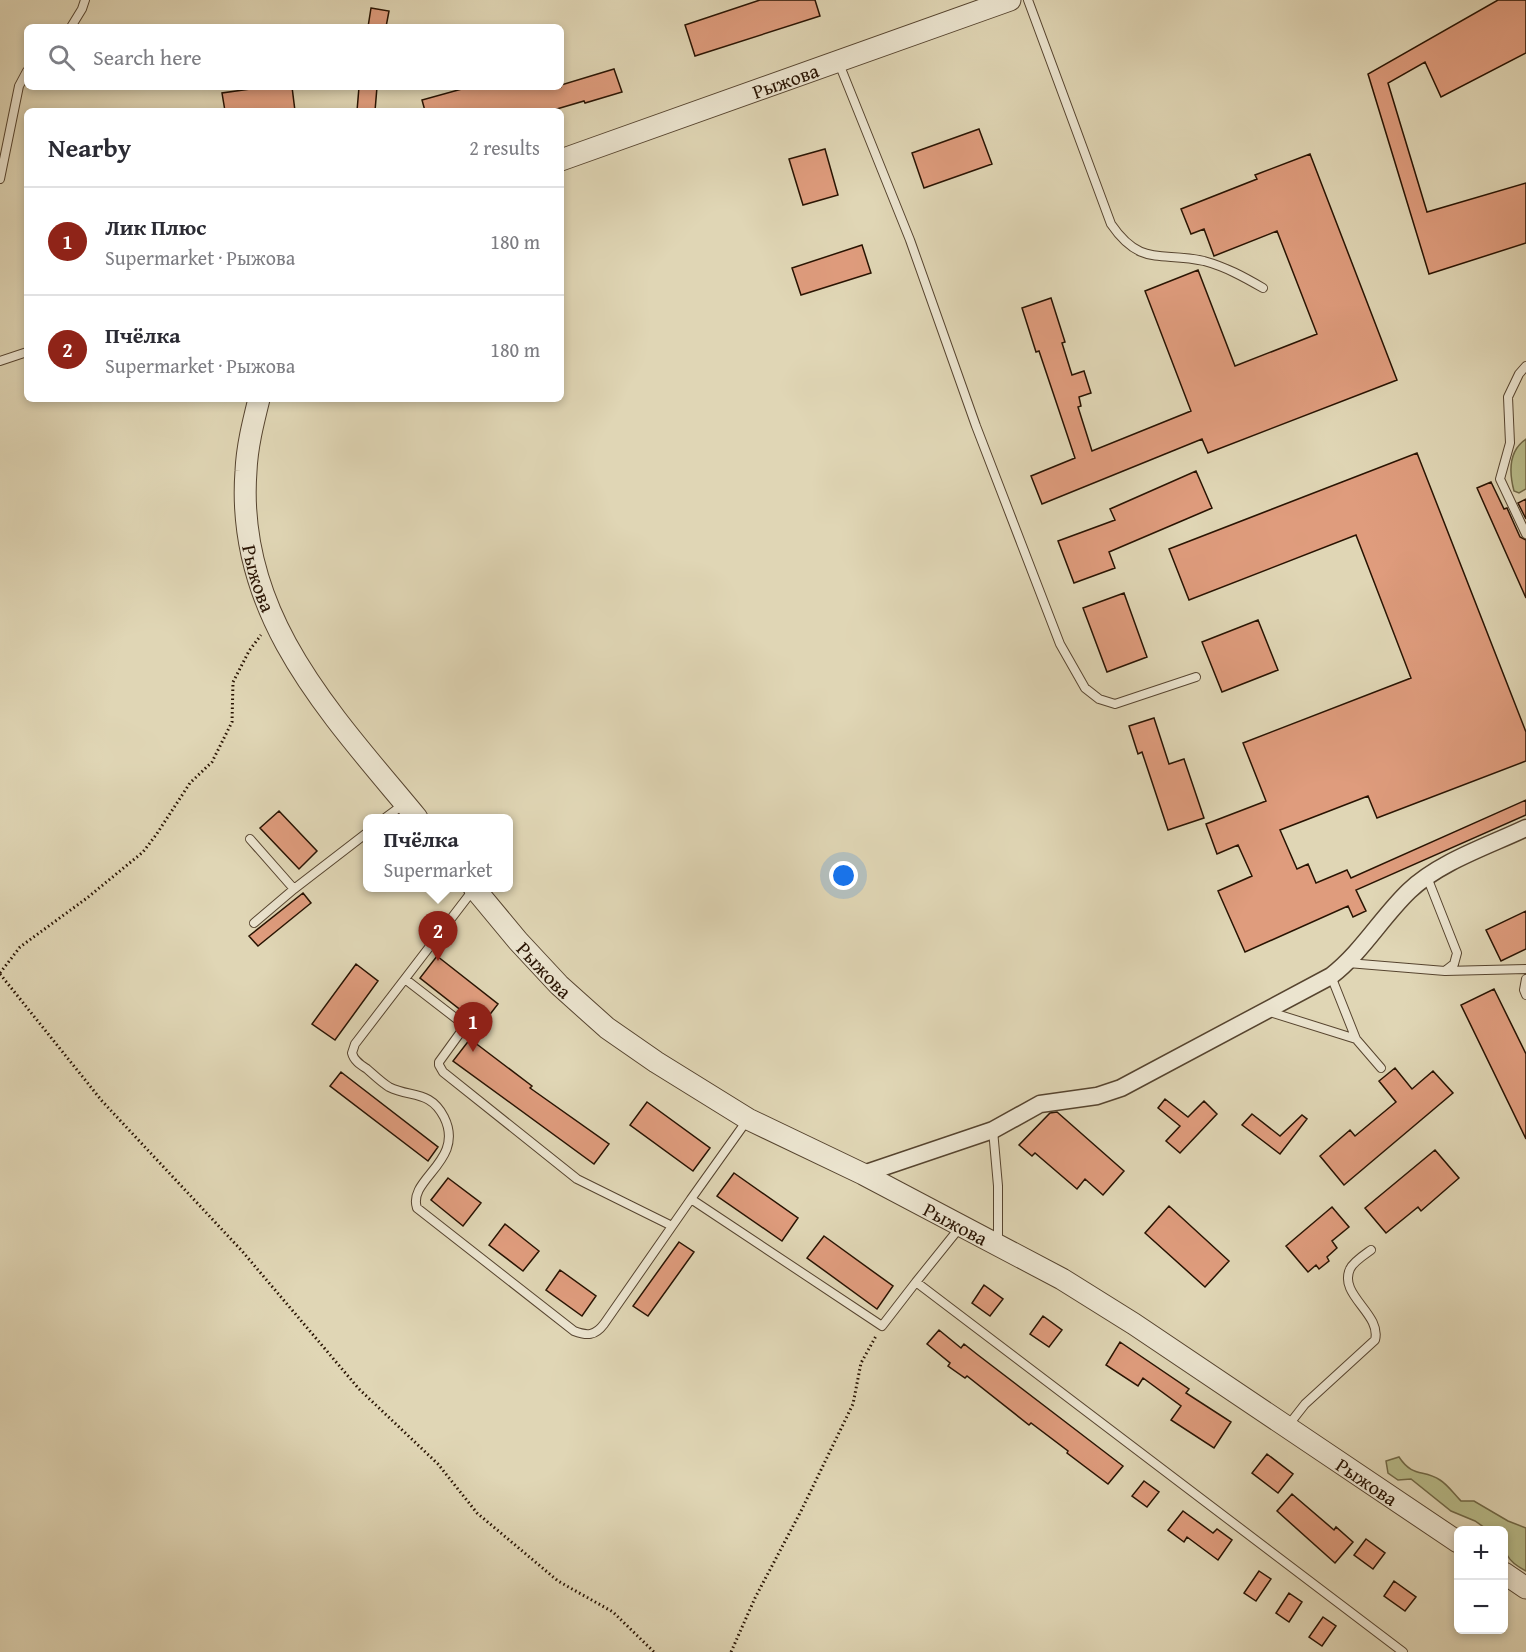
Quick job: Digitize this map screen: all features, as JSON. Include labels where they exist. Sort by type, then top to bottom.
[{"type":"street","name":"Рыжова","points":[[564,159],[1010,0]]},
{"type":"street","name":"Рыжова","points":[[258,402],[249,448],[245,495],[251,548],[257,575],[274,621],[297,666],[326,708],[411,811]]},
{"type":"street","points":[[862,1174],[993,1130],[1040,1104],[1098,1096],[1121,1088],[1331,976],[1348,963],[1409,891],[1433,872],[1526,828]]},
{"type":"street","name":"Рыжова","points":[[477,892],[559,985],[607,1028],[656,1062],[748,1119],[862,1174],[1062,1279],[1134,1324],[1454,1539]]},
{"type":"street","points":[[1508,1576],[1526,1588]]},
{"type":"lane","points":[[73,24],[85,0]]},
{"type":"lane","points":[[1028,0],[1111,224],[1120,238],[1143,254],[1202,261],[1240,275],[1263,288]]},
{"type":"lane","points":[[838,61],[910,240],[976,426],[1071,667],[1085,688],[1099,699],[1115,704],[1196,677]]},
{"type":"lane","points":[[0,179],[19,86],[24,77]]},
{"type":"lane","points":[[0,360],[24,353]]},
{"type":"lane","points":[[1526,366],[1519,374],[1508,397],[1510,443],[1500,479],[1526,534]]},
{"type":"lane","points":[[254,923],[363,836]]},
{"type":"lane","points":[[250,839],[294,889]]},
{"type":"lane","points":[[1427,877],[1457,953],[1454,964],[1445,971]]},
{"type":"lane","points":[[471,892],[355,1044],[352,1053],[357,1061],[388,1086],[426,1097],[434,1103],[448,1127],[449,1136],[444,1155],[440,1164],[418,1190],[417,1208],[574,1331],[591,1335],[598,1332],[748,1119]]},
{"type":"lane","points":[[1348,963],[1445,971],[1526,969]]},
{"type":"lane","points":[[1331,976],[1356,1039],[1381,1068]]},
{"type":"lane","points":[[1526,978],[1524,990],[1526,995]]},
{"type":"lane","points":[[405,979],[458,1020],[462,1026],[460,1033],[440,1062],[439,1065],[443,1072],[577,1179],[672,1226]]},
{"type":"lane","points":[[1267,1011],[1356,1039]]},
{"type":"lane","points":[[993,1130],[998,1186],[998,1244]]},
{"type":"lane","points":[[691,1199],[882,1326],[961,1226]]},
{"type":"lane","points":[[1287,1428],[1305,1404],[1374,1340],[1377,1332],[1374,1324],[1351,1290],[1347,1279],[1350,1267],[1371,1250]]},
{"type":"lane","points":[[916,1282],[1403,1652]]},
{"type":"path","points":[[274,621],[249,651],[233,682],[232,722],[212,762],[190,783],[143,852],[87,898],[20,947],[0,974],[102,1101],[242,1251],[359,1389],[438,1464],[477,1513],[558,1581],[613,1612],[654,1652]]},
{"type":"path","points":[[731,1652],[755,1598],[801,1511],[853,1404],[861,1363],[882,1326]]},
{"type":"green space","points":[[1526,439],[1526,489],[1519,493],[1514,491],[1511,462],[1516,450]]},
{"type":"green space","points":[[1399,1457],[1414,1471],[1443,1482],[1461,1501],[1474,1501],[1508,1521],[1526,1528],[1526,1571],[1508,1556],[1508,1526],[1482,1526],[1451,1511],[1411,1479],[1398,1480],[1388,1473],[1386,1461]]},
{"type":"building","points":[[760,0],[815,0],[820,16],[695,56],[685,25]]},
{"type":"building","points":[[1498,0],[1526,0],[1526,53],[1441,97],[1425,62],[1388,83],[1427,212],[1526,183],[1526,243],[1429,274],[1368,74]]},
{"type":"building","points":[[371,8],[389,11],[387,24],[368,24]]},
{"type":"building","points":[[614,69],[622,92],[560,108],[424,108],[422,100],[458,90],[564,90],[564,84]]},
{"type":"building","points":[[244,90],[292,90],[295,108],[224,108],[222,93]]},
{"type":"building","points":[[359,90],[377,90],[375,108],[357,108]]},
{"type":"building","points":[[979,129],[992,164],[924,188],[912,153]]},
{"type":"building","points":[[825,149],[838,195],[803,205],[789,159]]},
{"type":"building","points":[[1310,154],[1397,380],[1208,453],[1202,439],[1042,504],[1031,476],[1075,458],[1022,308],[1051,298],[1065,342],[1062,343],[1072,375],[1084,371],[1091,393],[1079,397],[1081,406],[1078,407],[1092,451],[1191,411],[1145,291],[1198,270],[1235,366],[1317,334],[1277,231],[1214,256],[1204,229],[1191,234],[1181,209],[1257,179],[1255,175]]},
{"type":"building","points":[[862,245],[871,273],[801,295],[792,268]]},
{"type":"building","points":[[1417,453],[1526,732],[1526,761],[1377,818],[1368,796],[1280,830],[1297,869],[1308,864],[1316,883],[1347,870],[1351,878],[1526,800],[1526,815],[1356,890],[1366,911],[1353,917],[1348,906],[1245,952],[1218,891],[1252,876],[1238,845],[1217,854],[1206,824],[1266,801],[1243,743],[1411,678],[1356,535],[1189,600],[1169,549]]},
{"type":"building","points":[[1196,471],[1212,508],[1109,552],[1115,568],[1074,583],[1058,541],[1115,520],[1110,509]]},
{"type":"building","points":[[1491,482],[1504,509],[1507,508],[1520,537],[1526,540],[1526,598],[1477,488]]},
{"type":"building","points":[[1526,499],[1526,519],[1518,503]]},
{"type":"building","points":[[1124,593],[1147,657],[1107,672],[1083,608]]},
{"type":"building","points":[[1258,620],[1278,670],[1222,692],[1202,642]]},
{"type":"building","points":[[1154,718],[1169,764],[1184,759],[1204,818],[1168,830],[1142,752],[1138,754],[1129,726]]},
{"type":"building","points":[[279,811],[317,851],[299,869],[260,828]]},
{"type":"building","points":[[303,893],[311,903],[258,946],[249,936]]},
{"type":"building","points":[[1526,911],[1526,949],[1501,961],[1486,930]]},
{"type":"building","points":[[437,956],[498,1004],[481,1026],[420,978]]},
{"type":"building","points":[[356,964],[378,981],[335,1040],[312,1024]]},
{"type":"building","points":[[1494,989],[1526,1054],[1526,1139],[1461,1005]]},
{"type":"building","points":[[470,1039],[532,1086],[530,1088],[609,1144],[594,1164],[453,1061]]},
{"type":"building","points":[[1395,1068],[1412,1089],[1433,1071],[1453,1093],[1344,1185],[1320,1156],[1350,1130],[1355,1136],[1396,1102],[1379,1081]]},
{"type":"building","points":[[341,1072],[438,1147],[428,1161],[330,1086]]},
{"type":"building","points":[[1165,1099],[1188,1117],[1204,1101],[1217,1114],[1180,1153],[1166,1141],[1180,1126],[1158,1108]]},
{"type":"building","points":[[647,1102],[710,1148],[693,1171],[630,1125]]},
{"type":"building","points":[[1057,1112],[1124,1171],[1103,1195],[1085,1179],[1077,1189],[1035,1153],[1032,1156],[1019,1145],[1050,1113]]},
{"type":"building","points":[[1252,1114],[1280,1136],[1302,1115],[1307,1119],[1280,1154],[1242,1125]]},
{"type":"building","points":[[1435,1150],[1459,1178],[1421,1211],[1418,1207],[1386,1233],[1365,1208]]},
{"type":"building","points":[[734,1173],[798,1218],[782,1241],[717,1196]]},
{"type":"building","points":[[448,1178],[481,1203],[463,1226],[431,1200]]},
{"type":"building","points":[[1169,1206],[1229,1261],[1205,1287],[1145,1233]]},
{"type":"building","points":[[1332,1207],[1349,1227],[1332,1241],[1337,1248],[1327,1257],[1329,1261],[1319,1269],[1316,1265],[1308,1272],[1286,1246]]},
{"type":"building","points":[[505,1224],[539,1251],[523,1271],[489,1245]]},
{"type":"building","points":[[824,1236],[893,1286],[877,1309],[807,1258]]},
{"type":"building","points":[[679,1242],[694,1252],[648,1316],[633,1306]]},
{"type":"building","points":[[560,1270],[596,1296],[582,1316],[546,1290]]},
{"type":"building","points":[[984,1285],[1003,1299],[990,1316],[972,1303]]},
{"type":"building","points":[[1043,1316],[1062,1330],[1049,1347],[1030,1334]]},
{"type":"building","points":[[939,1330],[961,1348],[964,1344],[1123,1466],[1108,1484],[1031,1423],[1029,1425],[967,1376],[965,1378],[948,1366],[950,1363],[927,1344]]},
{"type":"building","points":[[1120,1342],[1189,1389],[1186,1393],[1231,1422],[1214,1448],[1171,1420],[1181,1406],[1143,1378],[1138,1386],[1106,1365]]},
{"type":"building","points":[[1267,1454],[1293,1474],[1278,1493],[1252,1473]]},
{"type":"building","points":[[1144,1481],[1159,1492],[1147,1507],[1132,1496]]},
{"type":"building","points":[[1292,1494],[1334,1530],[1336,1527],[1353,1542],[1335,1563],[1277,1511]]},
{"type":"building","points":[[1183,1511],[1213,1533],[1217,1529],[1232,1540],[1218,1560],[1187,1537],[1184,1542],[1168,1530]]},
{"type":"building","points":[[1366,1539],[1385,1553],[1373,1569],[1354,1555]]},
{"type":"building","points":[[1259,1571],[1271,1579],[1256,1601],[1244,1593]]},
{"type":"building","points":[[1394,1581],[1416,1597],[1405,1611],[1384,1596]]},
{"type":"building","points":[[1289,1593],[1302,1602],[1289,1622],[1276,1613]]},
{"type":"building","points":[[1323,1617],[1336,1626],[1322,1646],[1309,1637]]},
{"type":"place","name":"Пчёлка","points":[[438,961]]},
{"type":"place","name":"Лик Плюс","points":[[473,1052]]}]
